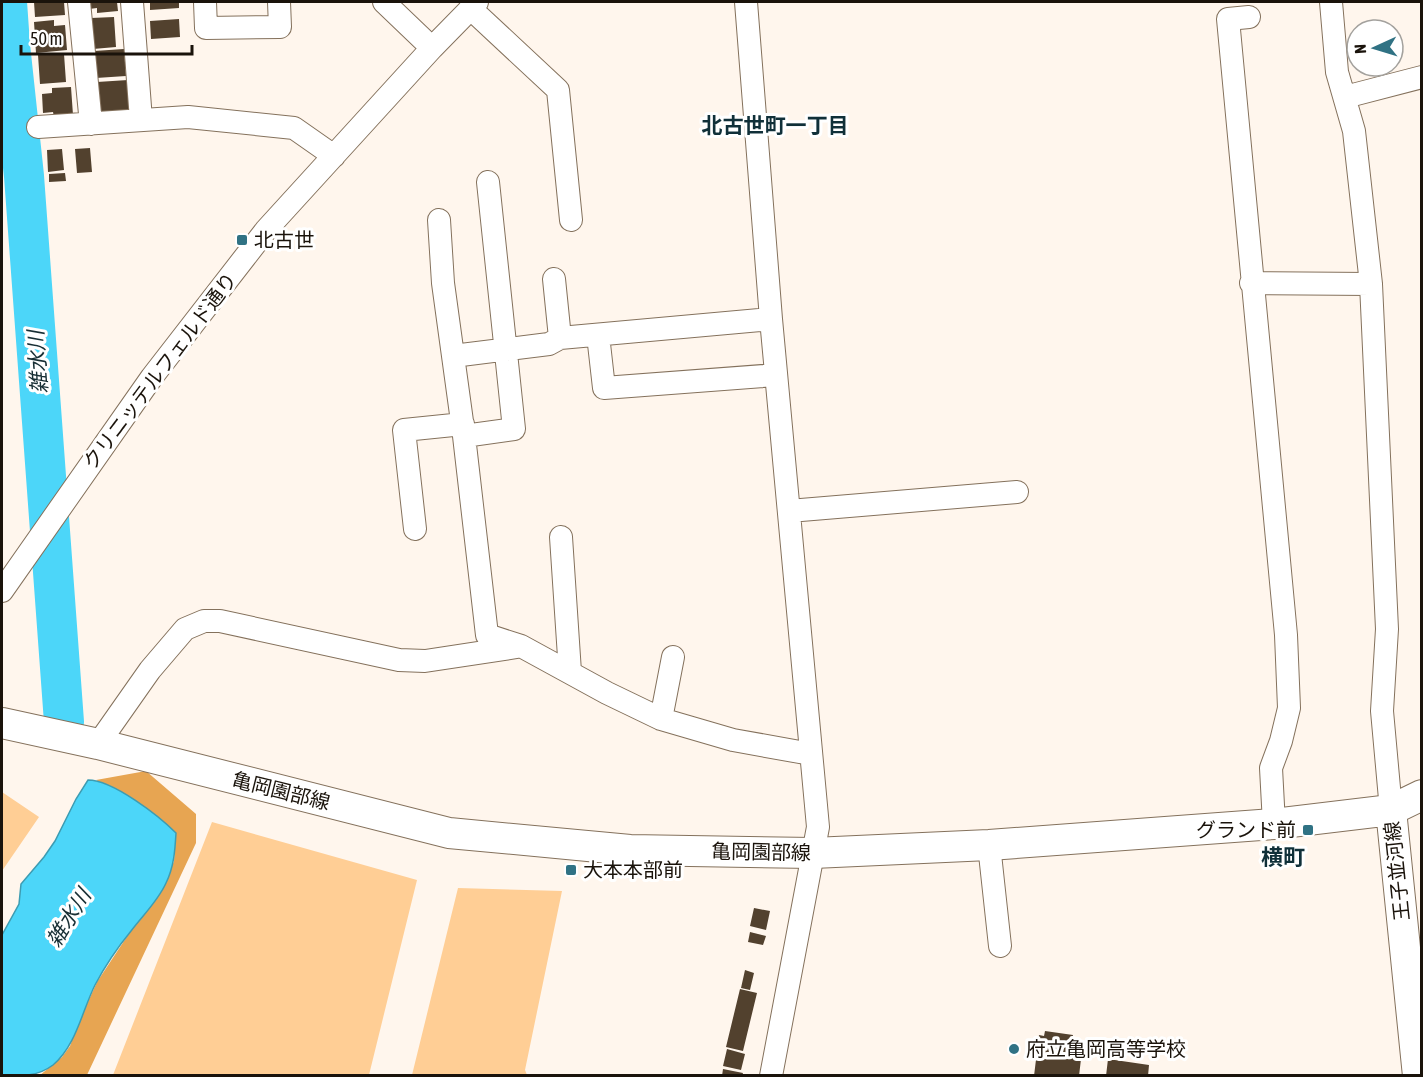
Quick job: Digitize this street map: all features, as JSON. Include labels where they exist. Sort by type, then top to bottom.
[{"type":"main road","name":"亀岡園部線","points":[[2,723],[98,744],[449,833],[630,850],[813,853],[989,845],[1274,824],[1391,810],[1422,795]]},
{"type":"main road","name":"王子並河線","points":[[1391,810],[1418,1076]]},
{"type":"street","points":[[79,2],[90,124]]},
{"type":"street","points":[[132,2],[141,120]]},
{"type":"street","points":[[205,2],[206,28],[280,27],[279,2]]},
{"type":"street","points":[[384,2],[432,48]]},
{"type":"street","points":[[746,2],[771,319],[818,826],[771,1076]]},
{"type":"street","points":[[1331,2],[1337,72],[1354,131],[1371,284],[1387,629],[1383,711],[1391,810]]},
{"type":"street","points":[[474,5],[558,90],[570,220]]},
{"type":"street","name":"クリニッテルフェルド通り","points":[[2,591],[152,377],[267,230],[474,5]]},
{"type":"street","points":[[1249,17],[1228,19],[1251,283],[1286,635],[1289,708],[1281,741],[1270,768],[1274,824]]},
{"type":"street","points":[[1345,98],[1422,77]]},
{"type":"street","points":[[38,127],[189,117],[294,128],[334,156]]},
{"type":"street","points":[[415,529],[404,430],[514,429],[488,182]]},
{"type":"street","points":[[439,220],[443,283],[464,430],[487,635],[521,646],[661,719],[733,740],[811,754]]},
{"type":"street","points":[[554,279],[561,338]]},
{"type":"street","points":[[1251,283],[1371,284]]},
{"type":"street","points":[[453,356],[549,344],[561,338],[771,319]]},
{"type":"street","points":[[598,335],[604,388],[776,375]]},
{"type":"street","points":[[789,511],[1017,492]]},
{"type":"street","points":[[561,537],[570,672]]},
{"type":"street","points":[[98,744],[150,670],[185,629],[204,621],[219,621],[399,660],[425,661],[521,646]]},
{"type":"street","points":[[661,719],[673,657]]},
{"type":"street","points":[[989,845],[1000,946]]},
{"type":"shaded area","points":[[146,771],[196,814],[196,843],[87,1075],[39,1076],[62,1057],[70,1046],[97,982],[130,932],[157,898],[166,883],[174,861],[176,833],[129,797],[96,780]]},
{"type":"shaded area","points":[[2,792],[39,817],[2,871]]},
{"type":"shaded area","points":[[212,822],[417,880],[369,1075],[113,1075]]},
{"type":"shaded area","points":[[458,888],[562,891],[525,1070],[527,1075],[412,1075]]},
{"type":"water","points":[[88,780],[122,792],[176,833],[171,871],[159,896],[103,971],[90,995],[78,1028],[61,1057],[47,1069],[35,1074],[2,1075],[2,935],[19,904],[21,884],[55,841]]},
{"type":"building","points":[[34,2],[64,2],[65,15],[35,17]]},
{"type":"building","points":[[88,2],[117,2],[118,11],[97,13],[97,8],[89,9]]},
{"type":"building","points":[[150,2],[179,2],[179,8],[150,10]]},
{"type":"building","points":[[114,17],[116,47],[93,49],[91,18]]},
{"type":"building","points":[[179,19],[180,37],[151,39],[150,21]]},
{"type":"building","points":[[54,20],[54,26],[65,25],[67,50],[36,53],[34,22]]},
{"type":"building","points":[[124,49],[126,76],[96,78],[94,51]]},
{"type":"building","points":[[64,54],[66,82],[40,84],[38,55]]},
{"type":"building","points":[[128,80],[130,110],[99,112],[97,82]]},
{"type":"building","points":[[71,87],[73,115],[54,117],[53,112],[43,113],[42,94],[52,93],[52,88]]},
{"type":"building","points":[[90,148],[92,172],[77,173],[75,149]]},
{"type":"building","points":[[62,149],[64,170],[48,172],[47,150]]},
{"type":"building","points":[[65,173],[66,181],[49,182],[49,174]]},
{"type":"building","points":[[754,908],[770,911],[766,930],[750,926]]},
{"type":"building","points":[[750,932],[766,936],[763,945],[748,942]]},
{"type":"building","points":[[745,970],[754,973],[750,990],[741,988]]},
{"type":"building","points":[[740,989],[757,993],[743,1051],[726,1047]]},
{"type":"building","points":[[1045,1031],[1073,1035],[1072,1040],[1083,1042],[1079,1076],[1034,1076],[1039,1035],[1044,1036]]},
{"type":"building","points":[[727,1049],[745,1054],[741,1070],[723,1066]]},
{"type":"building","points":[[1108,1059],[1149,1065],[1148,1076],[1106,1076]]},
{"type":"building","points":[[723,1069],[743,1073],[742,1076],[722,1076]]},
{"type":"waterway","name":"雑水川","points":[[7,2],[24,176],[64,722]]},
{"type":"waterway","points":[[2,53],[10,45]]},
{"type":"place","name":"北古世","points":[[242,240]]},
{"type":"place","name":"グランド前","points":[[1308,830]]},
{"type":"place","name":"大本本部前","points":[[571,870]]},
{"type":"place","name":"府立亀岡高等学校","points":[[1014,1049]]},
{"type":"district","name":"北古世町一丁目","points":[[775,126]]},
{"type":"district","name":"横町","points":[[1283,857]]}]
